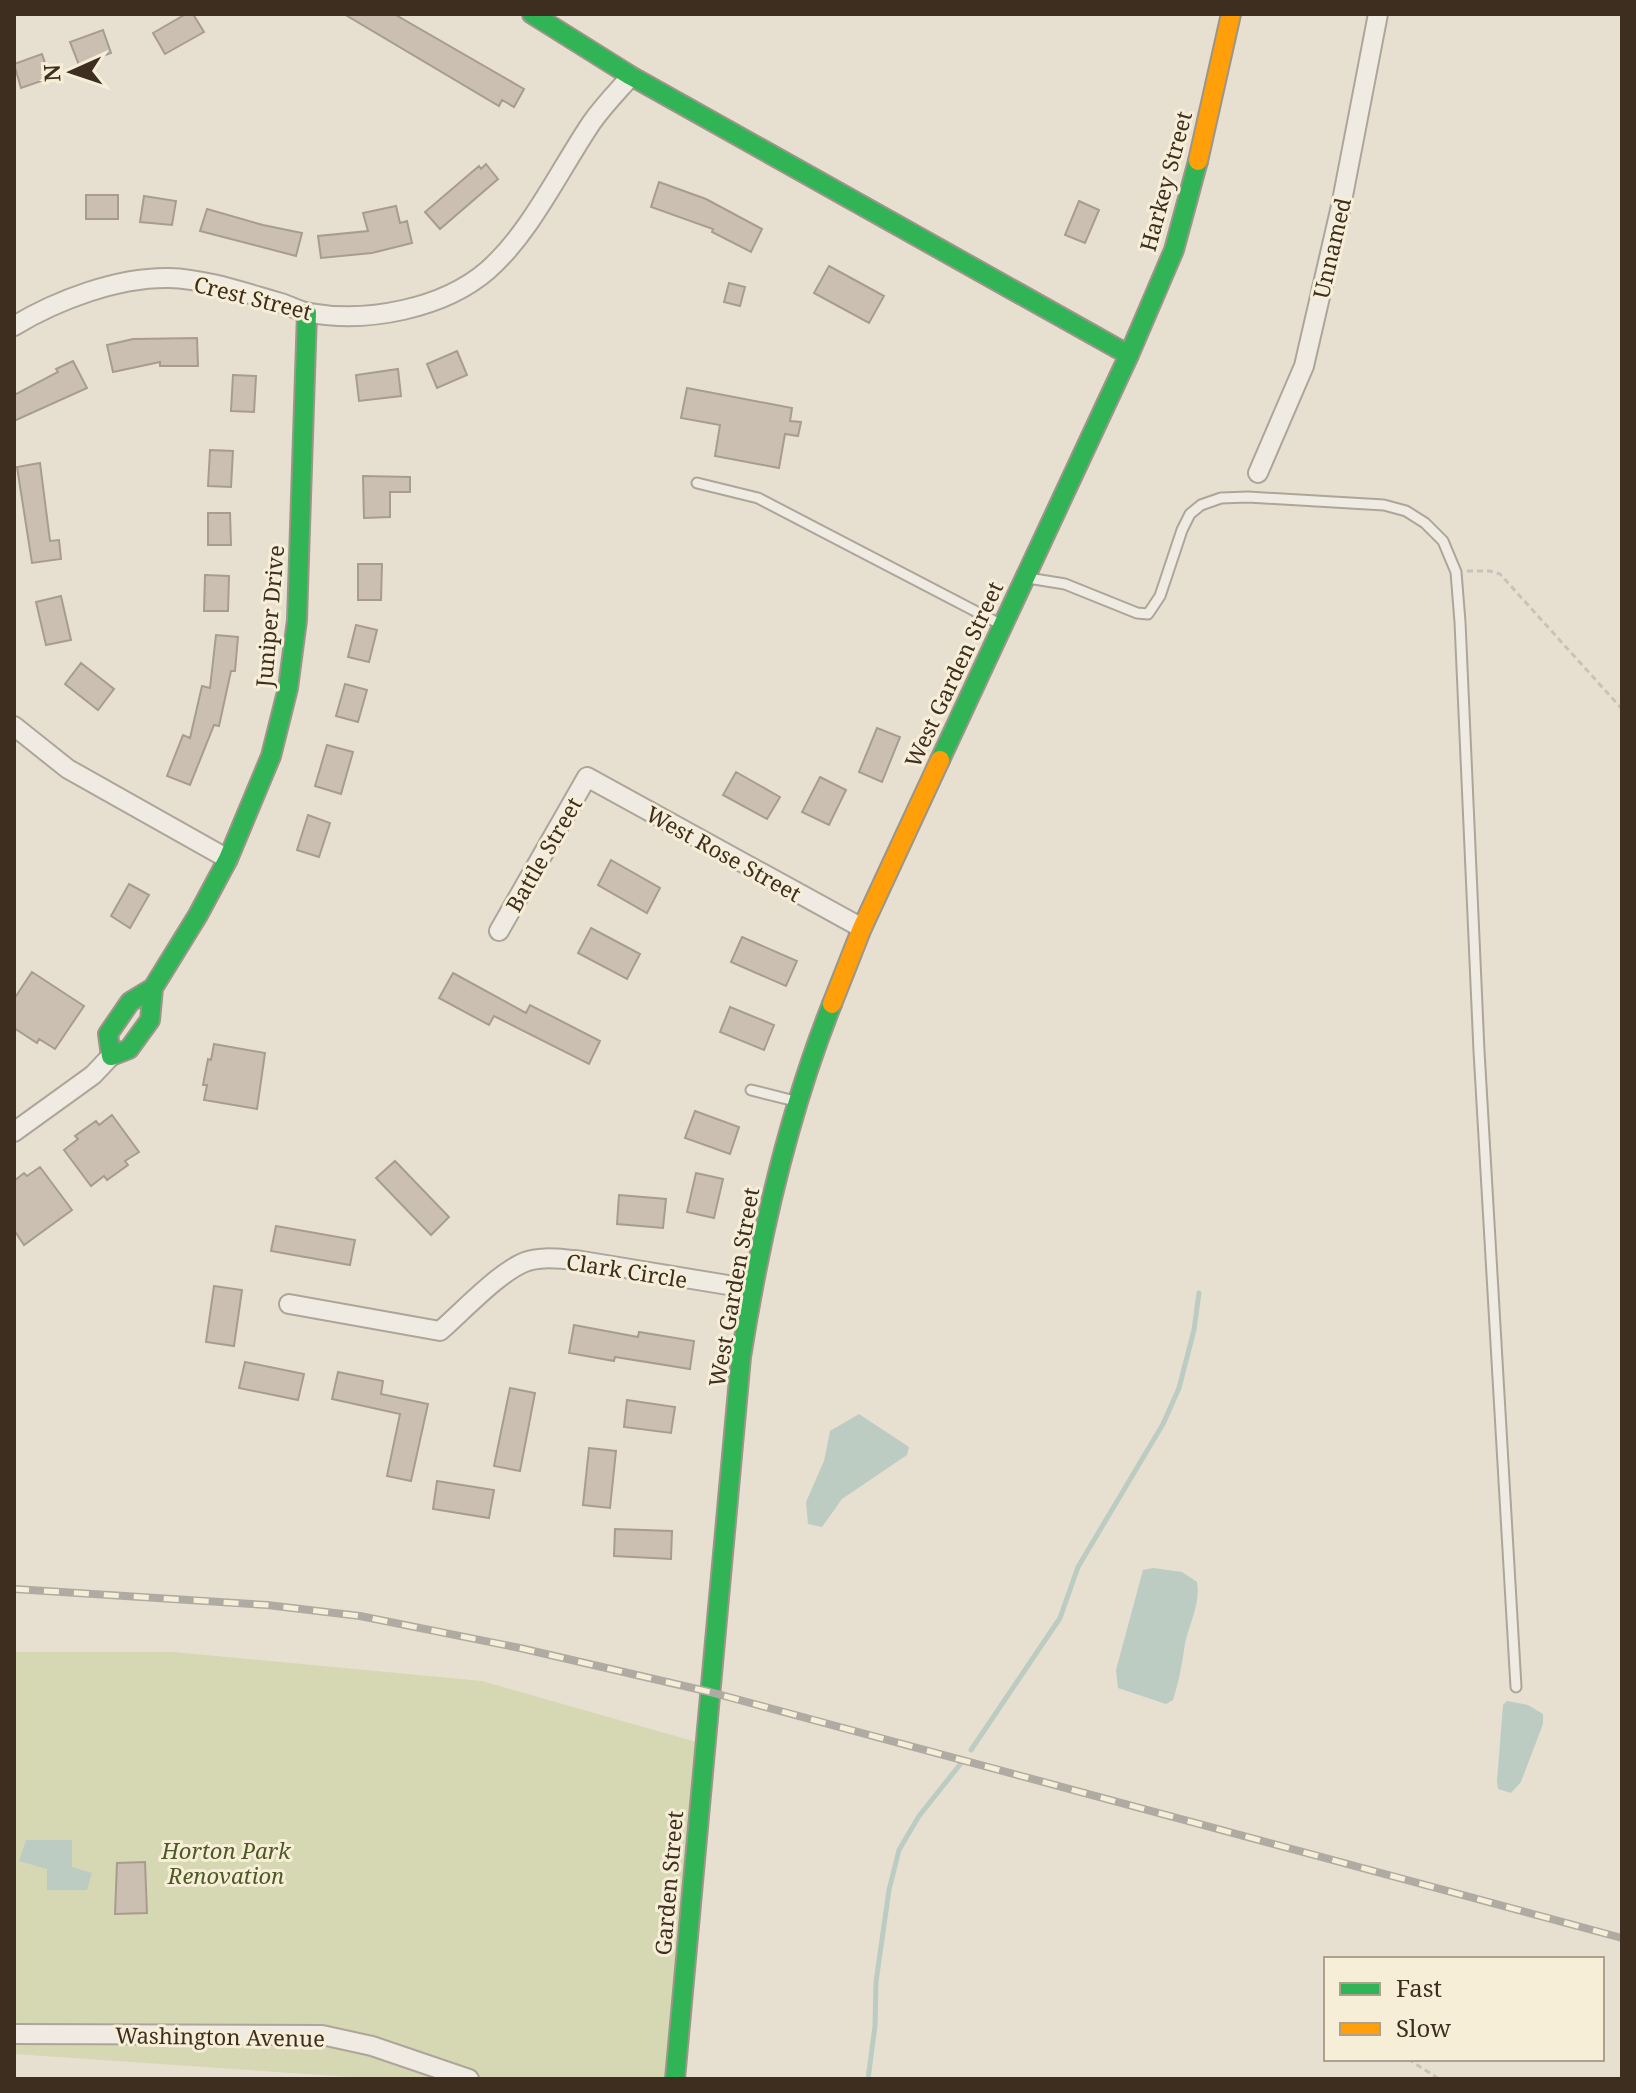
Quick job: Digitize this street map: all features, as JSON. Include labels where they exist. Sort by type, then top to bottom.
[{"type":"street","name":"Harkey Street","points":[[1129,355],[1174,250],[1207,125],[1231,14]]},
{"type":"street","name":"Unnamed","points":[[1258,473],[1304,366],[1341,206],[1378,14]]},
{"type":"street","points":[[535,15],[631,76],[1129,355]]},
{"type":"street","name":"Crest Street","points":[[14,326],[115,283],[143,279],[172,278],[203,283],[307,313],[383,313],[415,308],[441,299],[490,269],[534,216],[593,120],[631,76]]},
{"type":"street","name":"Juniper Drive","points":[[14,1132],[93,1075],[111,1056],[129,1049],[150,1020],[153,988],[228,859],[271,756],[288,688],[297,620],[307,313]]},
{"type":"street","name":"West Garden Street","points":[[710,1692],[734,1421],[752,1289],[783,1154],[814,1049],[862,928],[1129,355]]},
{"type":"street","points":[[14,726],[68,769],[228,859]]},
{"type":"street","name":"West Rose Street","points":[[587,777],[862,928]]},
{"type":"street","name":"Battle Street","points":[[499,931],[587,777]]},
{"type":"street","name":"Juniper Drive","points":[[111,1056],[108,1034],[130,1002],[153,988]]},
{"type":"street","name":"Clark Circle","points":[[289,1304],[440,1331],[506,1274],[524,1262],[546,1258],[576,1260],[752,1289]]},
{"type":"street","name":"Garden Street","points":[[675,2079],[710,1692]]},
{"type":"street","name":"Washington Avenue","points":[[14,2034],[322,2035],[372,2046],[469,2079]]},
{"type":"lane","points":[[697,483],[758,498],[1003,625]]},
{"type":"lane","points":[[1025,578],[1065,584],[1137,613],[1148,614],[1160,596],[1190,514],[1201,505],[1221,498],[1384,505],[1406,511],[1425,523],[1443,541],[1456,572],[1479,1051],[1516,1687]]},
{"type":"lane","points":[[751,1090],[798,1102]]},
{"type":"path","points":[[1456,572],[1477,570],[1500,574],[1622,709]]},
{"type":"path","points":[[1411,2061],[1439,2079]]},
{"type":"green space","name":"Horton Park Renovation","points":[[14,1652],[174,1652],[482,1681],[700,1743],[665,2079],[379,2079],[14,2054]]},
{"type":"shaded area","points":[[859,1414],[909,1447],[907,1455],[842,1499],[822,1527],[808,1524],[806,1502],[824,1461],[830,1431]]},
{"type":"shaded area","points":[[1153,1568],[1182,1572],[1197,1582],[1198,1590],[1175,1693],[1173,1700],[1166,1704],[1118,1688],[1116,1670],[1143,1570]]},
{"type":"shaded area","points":[[1507,1701],[1528,1705],[1543,1714],[1543,1724],[1521,1782],[1511,1793],[1498,1789],[1497,1781],[1503,1705]]},
{"type":"shaded area","points":[[26,1840],[72,1840],[72,1867],[92,1873],[87,1890],[47,1890],[47,1869],[19,1861]]},
{"type":"building","points":[[186,14],[193,14],[204,32],[165,54],[153,33]]},
{"type":"building","points":[[344,14],[394,14],[524,89],[514,107],[502,100],[499,106]]},
{"type":"building","points":[[103,30],[111,53],[79,65],[70,42]]},
{"type":"building","points":[[42,54],[50,78],[21,88],[14,64]]},
{"type":"building","points":[[486,164],[498,179],[440,229],[425,212],[479,166],[481,169]]},
{"type":"building","points":[[659,182],[706,199],[762,229],[751,252],[712,232],[713,229],[651,207]]},
{"type":"building","points":[[86,195],[118,195],[118,219],[86,219]]},
{"type":"building","points":[[144,196],[176,201],[172,225],[140,222]]},
{"type":"building","points":[[1079,201],[1099,210],[1085,243],[1065,235]]},
{"type":"building","points":[[396,206],[400,223],[407,221],[412,243],[372,253],[321,258],[318,236],[368,231],[363,213]]},
{"type":"building","points":[[207,209],[302,233],[296,256],[200,231]]},
{"type":"building","points":[[829,266],[884,296],[869,323],[814,293]]},
{"type":"building","points":[[729,283],[745,287],[740,306],[724,302]]},
{"type":"building","points":[[197,338],[198,366],[160,366],[160,362],[113,372],[107,345],[133,339]]},
{"type":"building","points":[[457,351],[467,375],[437,388],[427,364]]},
{"type":"building","points":[[73,361],[87,388],[14,421],[14,395]]},
{"type":"building","points":[[398,369],[401,396],[359,401],[356,375]]},
{"type":"building","points":[[233,375],[256,376],[254,412],[231,411]]},
{"type":"building","points":[[687,388],[792,408],[790,421],[801,422],[798,436],[785,434],[779,468],[715,456],[720,425],[681,418]]},
{"type":"building","points":[[210,450],[233,451],[231,487],[208,486]]},
{"type":"building","points":[[40,463],[50,541],[59,540],[61,559],[32,563],[17,467]]},
{"type":"building","points":[[363,476],[410,477],[410,492],[390,492],[390,517],[364,518]]},
{"type":"building","points":[[208,513],[230,513],[231,545],[208,545]]},
{"type":"building","points":[[358,564],[382,564],[381,600],[358,600]]},
{"type":"building","points":[[205,575],[229,576],[228,611],[204,611]]},
{"type":"building","points":[[61,596],[71,640],[46,645],[36,602]]},
{"type":"building","points":[[356,625],[377,630],[369,662],[348,657]]},
{"type":"building","points":[[216,635],[238,637],[235,671],[231,671],[219,726],[214,725],[190,785],[167,776],[183,735],[190,738],[202,686],[210,688]]},
{"type":"building","points":[[81,663],[114,689],[98,710],[65,684]]},
{"type":"building","points":[[345,684],[367,690],[358,722],[336,716]]},
{"type":"building","points":[[877,728],[900,737],[882,782],[859,772]]},
{"type":"building","points":[[327,745],[353,752],[341,794],[315,786]]},
{"type":"building","points":[[736,772],[780,797],[767,819],[723,795]]},
{"type":"building","points":[[820,777],[846,790],[829,825],[802,812]]},
{"type":"building","points":[[308,815],[330,823],[319,857],[297,850]]},
{"type":"building","points":[[611,860],[660,888],[647,913],[598,885]]},
{"type":"building","points":[[129,884],[149,895],[130,928],[111,916]]},
{"type":"building","points":[[591,928],[640,954],[627,979],[578,953]]},
{"type":"building","points":[[742,937],[797,961],[786,986],[731,962]]},
{"type":"building","points":[[32,972],[84,1006],[55,1049],[39,1039],[37,1043],[14,1028],[14,999]]},
{"type":"building","points":[[453,973],[526,1013],[530,1005],[600,1041],[589,1064],[494,1016],[489,1025],[439,998]]},
{"type":"building","points":[[730,1007],[774,1025],[764,1050],[720,1032]]},
{"type":"building","points":[[214,1044],[265,1053],[257,1109],[204,1100],[207,1085],[203,1085]]},
{"type":"building","points":[[695,1111],[739,1127],[730,1154],[685,1138]]},
{"type":"building","points":[[112,1115],[139,1152],[125,1161],[128,1165],[107,1180],[104,1176],[91,1186],[64,1150],[78,1139],[75,1136],[96,1121],[99,1125]]},
{"type":"building","points":[[395,1161],[449,1217],[431,1235],[376,1178]]},
{"type":"building","points":[[40,1167],[72,1210],[24,1245],[14,1230],[14,1181]]},
{"type":"building","points":[[696,1173],[723,1179],[714,1218],[687,1212]]},
{"type":"building","points":[[619,1195],[666,1199],[663,1228],[617,1224]]},
{"type":"building","points":[[276,1226],[355,1240],[350,1265],[271,1251]]},
{"type":"building","points":[[214,1286],[242,1290],[234,1346],[206,1342]]},
{"type":"building","points":[[574,1325],[638,1337],[639,1332],[694,1341],[690,1369],[569,1353]]},
{"type":"building","points":[[245,1362],[304,1374],[298,1400],[239,1388]]},
{"type":"building","points":[[338,1372],[383,1381],[381,1394],[428,1404],[411,1481],[387,1476],[400,1414],[332,1399]]},
{"type":"building","points":[[510,1388],[535,1393],[520,1471],[494,1466]]},
{"type":"building","points":[[627,1400],[675,1407],[671,1433],[624,1427]]},
{"type":"building","points":[[589,1448],[616,1451],[610,1508],[583,1505]]},
{"type":"building","points":[[437,1481],[494,1490],[489,1518],[433,1509]]},
{"type":"building","points":[[615,1529],[672,1531],[671,1559],[614,1556]]},
{"type":"building","points":[[145,1862],[147,1913],[115,1914],[117,1863]]},
{"type":"waterway","points":[[971,1750],[1060,1618],[1078,1567],[1163,1424],[1179,1388],[1194,1330],[1199,1293]]},
{"type":"waterway","points":[[868,2079],[875,2026],[876,1982],[889,1890],[899,1850],[919,1816],[962,1762]]},
{"type":"railway","points":[[14,1589],[267,1605],[360,1616],[520,1648],[710,1692],[1622,1938]]},
{"type":"traffic: fast","points":[[532,14],[631,76],[1129,355]]},
{"type":"traffic: fast","points":[[940,760],[1129,355],[1174,250],[1198,161]]},
{"type":"traffic: fast","points":[[153,988],[130,1002],[108,1034],[111,1056],[129,1049],[150,1020],[153,988],[228,859],[271,756],[288,688],[297,620],[307,313]]},
{"type":"traffic: fast","points":[[675,2079],[741,1357],[757,1267],[788,1134],[832,1004]]},
{"type":"traffic: slow","points":[[1198,161],[1231,14]]},
{"type":"traffic: slow","points":[[832,1004],[862,928],[940,760]]}]
